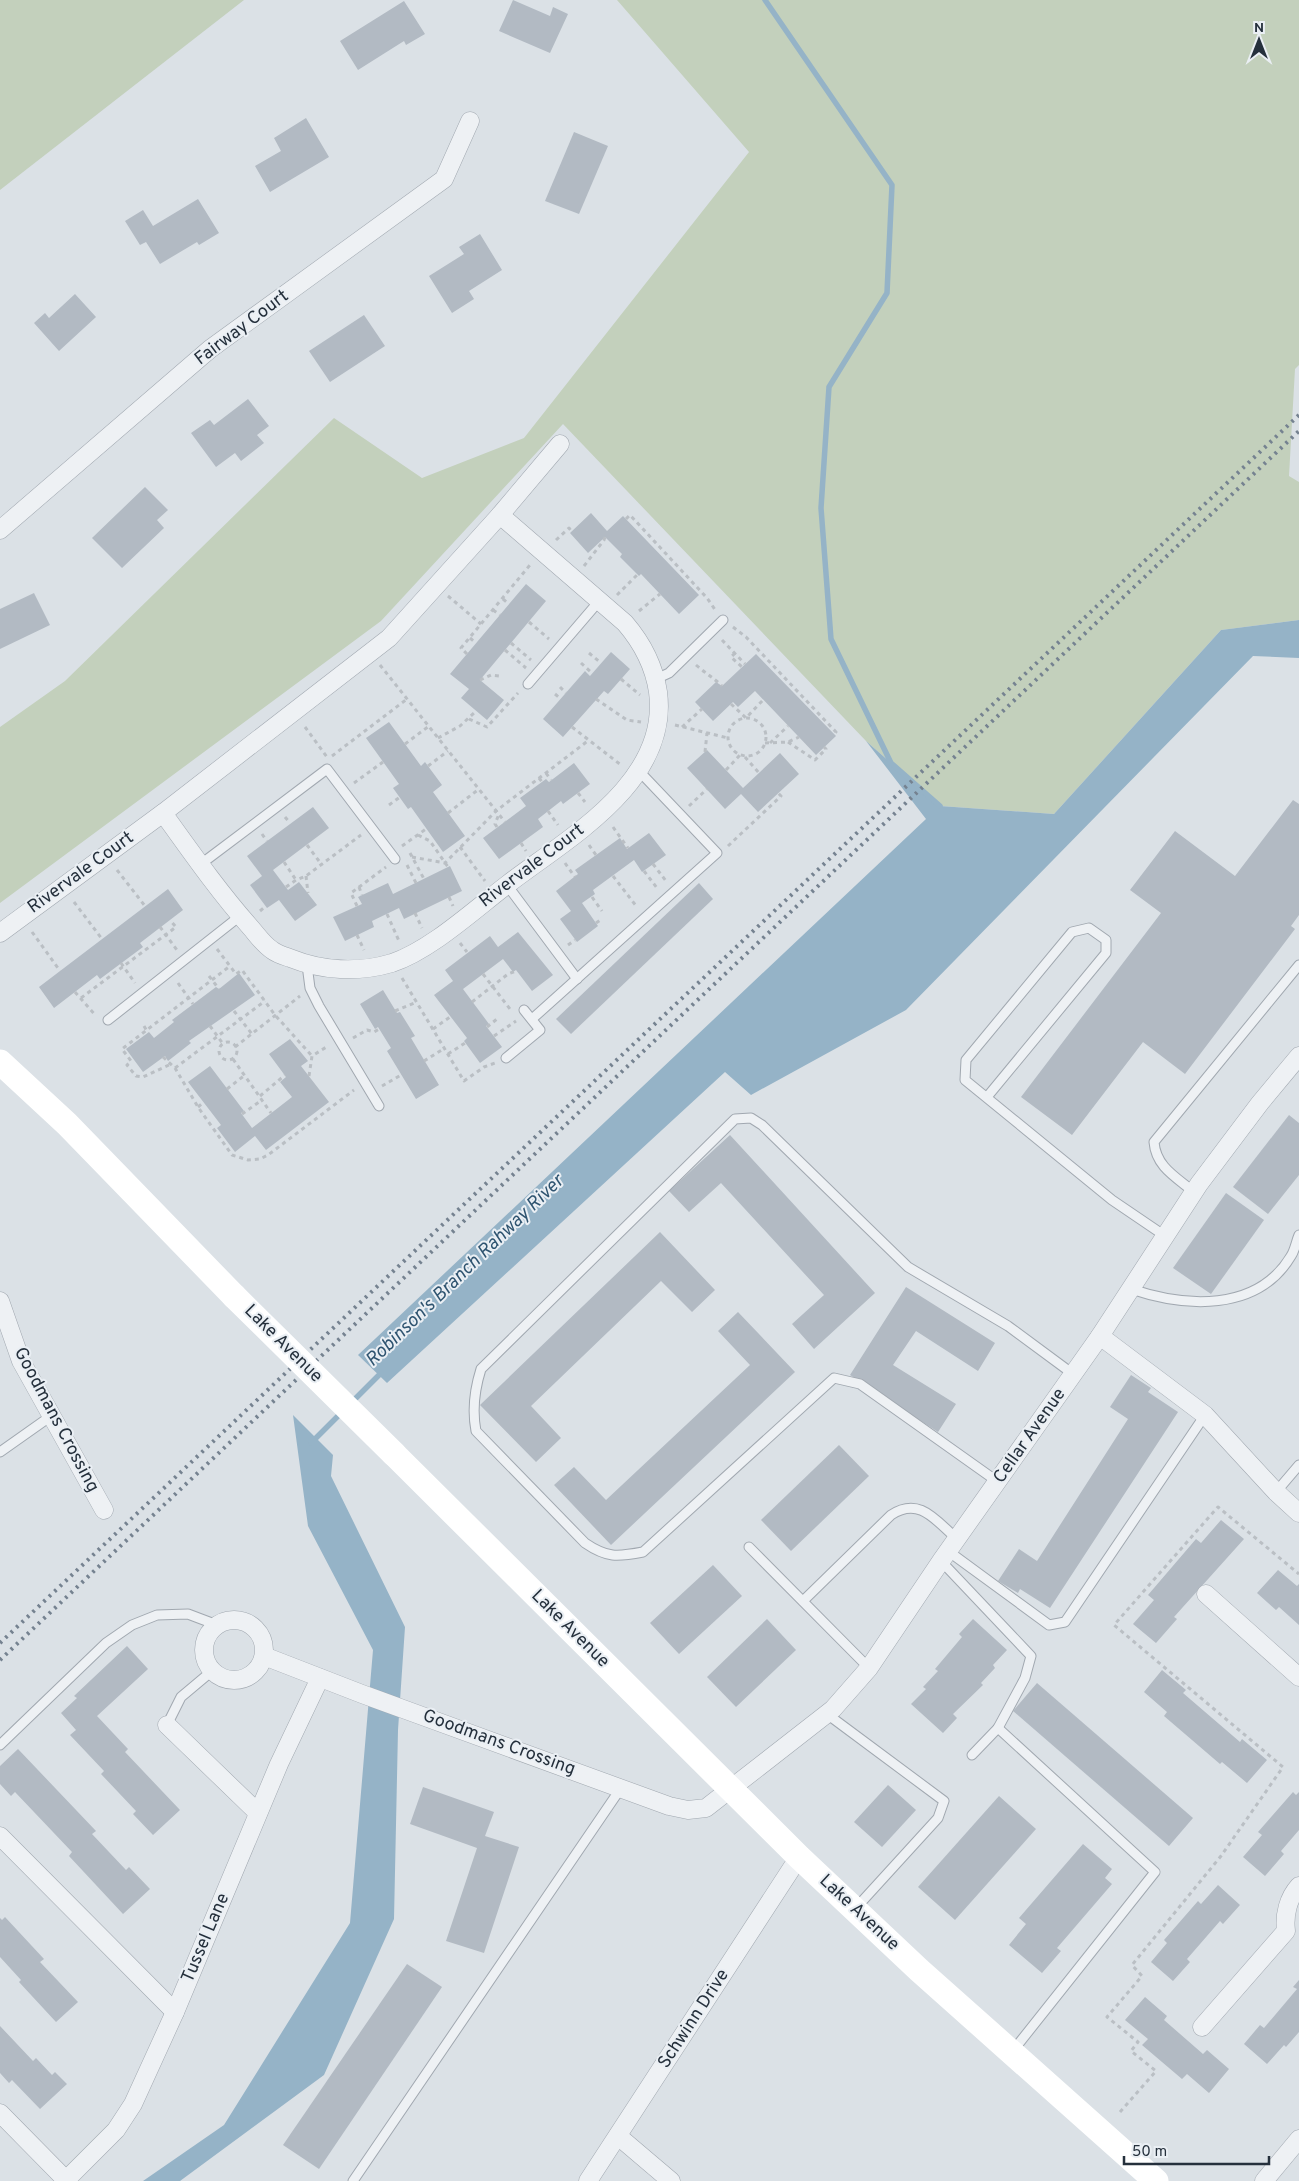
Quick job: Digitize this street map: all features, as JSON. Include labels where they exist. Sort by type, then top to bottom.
[{"type":"main road","name":"Lake Avenue","points":[[0,1062],[67,1124],[234,1296],[799,1857],[1012,2053],[1156,2181]]},
{"type":"street","name":"Fairway Court","points":[[0,530],[210,349],[444,179],[470,121]]},
{"type":"street","name":"Rivervale Court","points":[[0,933],[163,814],[389,638],[500,515],[560,444]]},
{"type":"street","name":"Rivervale Court","points":[[163,814],[240,916],[271,950],[307,965],[338,970],[371,968],[399,960],[437,938],[602,812],[637,774],[650,752],[658,724],[659,699],[656,679],[649,657],[639,639],[625,623],[500,515]]},
{"type":"street","name":"Cellar Avenue","points":[[732,1789],[827,1714],[869,1668],[949,1550],[1100,1336],[1194,1192],[1260,1104],[1299,1056]]},
{"type":"street","name":"Goodmans Crossing","points":[[0,1301],[21,1360],[104,1510]]},
{"type":"street","points":[[1100,1336],[1205,1415],[1276,1492],[1299,1513]]},
{"type":"street","points":[[1206,1594],[1299,1677]]},
{"type":"street","points":[[237,1620],[247,1623],[256,1629],[262,1638],[264,1656],[256,1672],[240,1680],[231,1680],[221,1677],[212,1671],[204,1652],[205,1642],[217,1625],[237,1620]]},
{"type":"street","name":"Goodmans Crossing","points":[[264,1656],[362,1694],[669,1806],[688,1810],[706,1808],[732,1789]]},
{"type":"street","name":"Tussel Lane","points":[[66,2181],[116,2130],[133,2104],[175,2012],[279,1764],[320,1678]]},
{"type":"street","points":[[167,1725],[258,1813]]},
{"type":"street","points":[[0,1836],[175,2012]]},
{"type":"street","name":"Schwinn Drive","points":[[588,2181],[799,1857]]},
{"type":"street","points":[[1202,2027],[1286,1931],[1284,1918],[1292,1893],[1299,1886]]},
{"type":"street","points":[[1284,1918],[1299,1931]]},
{"type":"street","points":[[0,2113],[66,2181]]},
{"type":"street","points":[[618,2136],[671,2181]]},
{"type":"street","points":[[1264,2181],[1299,2139]]},
{"type":"lane","points":[[528,684],[559,648],[603,603]]},
{"type":"lane","points":[[656,679],[669,674],[723,620]]},
{"type":"lane","points":[[201,864],[327,769],[372,828],[397,857]]},
{"type":"lane","points":[[506,1058],[540,1030],[527,1014],[577,979],[717,854],[637,774]]},
{"type":"lane","points":[[501,889],[577,979]]},
{"type":"lane","points":[[108,1020],[240,916]]},
{"type":"lane","points":[[987,1097],[1106,954],[1106,940],[1089,928],[1072,932],[966,1060],[966,1080],[1112,1200],[1165,1236]]},
{"type":"lane","points":[[307,965],[310,988],[379,1106]]},
{"type":"lane","points":[[1194,1192],[1160,1164],[1154,1142],[1299,965]]},
{"type":"lane","points":[[998,1482],[860,1384],[834,1378],[643,1552],[616,1557],[598,1552],[585,1543],[476,1430],[473,1419],[477,1384],[482,1369],[735,1119],[751,1118],[762,1125],[908,1267],[1008,1326],[1073,1374]]},
{"type":"lane","points":[[1131,1289],[1158,1298],[1220,1302],[1245,1296],[1274,1277],[1291,1256],[1299,1235]]},
{"type":"lane","points":[[949,1550],[1049,1625],[1066,1622],[1205,1415]]},
{"type":"lane","points":[[0,1452],[51,1416]]},
{"type":"lane","points":[[1276,1492],[1299,1465]]},
{"type":"lane","points":[[804,1602],[892,1515],[899,1510],[918,1507],[1031,1656],[1025,1678],[998,1728],[972,1755]]},
{"type":"lane","points":[[749,1547],[869,1668]]},
{"type":"lane","points":[[0,1745],[106,1643],[132,1625],[157,1615],[188,1614],[217,1625]]},
{"type":"lane","points":[[167,1725],[181,1697],[212,1671]]},
{"type":"lane","points":[[827,1714],[944,1800],[938,1818],[855,1910]]},
{"type":"lane","points":[[998,1728],[1155,1872],[1012,2053]]},
{"type":"lane","points":[[353,2181],[621,1788]]},
{"type":"path","points":[[574,578],[605,537]]},
{"type":"path","points":[[590,551],[594,554]]},
{"type":"path","points":[[468,654],[461,648],[542,552]]},
{"type":"path","points":[[603,603],[637,575]]},
{"type":"path","points":[[437,586],[481,624]]},
{"type":"path","points":[[625,623],[660,594]]},
{"type":"path","points":[[503,599],[509,604]]},
{"type":"path","points":[[493,610],[500,615]]},
{"type":"path","points":[[529,622],[559,648]]},
{"type":"path","points":[[712,630],[745,664]]},
{"type":"path","points":[[470,638],[476,644]]},
{"type":"path","points":[[511,643],[538,672]]},
{"type":"path","points":[[505,650],[538,672]]},
{"type":"path","points":[[370,653],[505,822]]},
{"type":"path","points":[[589,653],[601,664]]},
{"type":"path","points":[[735,654],[732,657],[742,667]]},
{"type":"path","points":[[687,655],[709,677],[722,686]]},
{"type":"path","points":[[580,663],[592,674]]},
{"type":"path","points":[[480,680],[491,675],[499,676]]},
{"type":"path","points":[[560,687],[566,692]]},
{"type":"path","points":[[469,719],[487,727],[518,693]]},
{"type":"path","points":[[555,694],[561,699]]},
{"type":"path","points":[[305,727],[328,759],[407,699]]},
{"type":"path","points":[[596,699],[628,720],[681,727],[728,738]]},
{"type":"path","points":[[759,773],[746,757],[730,747],[728,738],[729,729],[733,724],[738,720],[746,718],[763,700]]},
{"type":"path","points":[[731,704],[746,718],[756,721],[761,725],[765,731],[768,743]]},
{"type":"path","points":[[681,727],[702,709]]},
{"type":"path","points":[[438,738],[469,719],[476,711]]},
{"type":"path","points":[[404,744],[429,726]]},
{"type":"path","points":[[746,757],[758,754],[788,726]]},
{"type":"path","points":[[572,727],[637,774]]},
{"type":"path","points":[[705,752],[707,733]]},
{"type":"path","points":[[768,743],[788,742],[799,737]]},
{"type":"path","points":[[445,862],[539,778],[589,740]]},
{"type":"path","points":[[788,742],[815,760],[826,749],[824,747]]},
{"type":"path","points":[[428,766],[448,751]]},
{"type":"path","points":[[726,770],[740,755]]},
{"type":"path","points":[[344,791],[383,762]]},
{"type":"path","points":[[546,773],[551,780]]},
{"type":"path","points":[[539,778],[542,782]]},
{"type":"path","points":[[448,812],[479,789]]},
{"type":"path","points":[[680,815],[707,789]]},
{"type":"path","points":[[717,854],[781,796],[778,793]]},
{"type":"path","points":[[388,805],[400,797]]},
{"type":"path","points":[[602,812],[628,848]]},
{"type":"path","points":[[497,827],[495,824],[498,813]]},
{"type":"path","points":[[286,887],[306,876],[372,828]]},
{"type":"path","points":[[357,906],[351,893],[397,857],[426,829]]},
{"type":"path","points":[[418,835],[432,840],[448,867]]},
{"type":"path","points":[[307,845],[322,865]]},
{"type":"path","points":[[460,847],[501,889]]},
{"type":"path","points":[[410,853],[424,879]]},
{"type":"path","points":[[106,855],[145,906]]},
{"type":"path","points":[[397,857],[416,883]]},
{"type":"path","points":[[412,857],[445,862]]},
{"type":"path","points":[[284,862],[296,880]]},
{"type":"path","points":[[653,864],[674,892]]},
{"type":"path","points":[[644,871],[666,899]]},
{"type":"path","points":[[306,876],[308,893]]},
{"type":"path","points":[[613,876],[645,918]]},
{"type":"path","points":[[62,887],[102,939]]},
{"type":"path","points":[[359,887],[362,895]]},
{"type":"path","points":[[592,897],[602,911]]},
{"type":"path","points":[[387,914],[399,960],[417,1002],[464,1080],[484,1067],[506,1058]]},
{"type":"path","points":[[21,918],[60,970]]},
{"type":"path","points":[[596,923],[602,919]]},
{"type":"path","points":[[81,998],[122,965],[176,927],[170,920]]},
{"type":"path","points":[[160,927],[185,960]]},
{"type":"path","points":[[211,940],[236,974],[242,970],[276,1015],[312,1056],[309,1076]]},
{"type":"path","points":[[122,965],[143,993]]},
{"type":"path","points":[[169,1065],[143,1077],[136,1076],[126,1065],[132,1060],[122,1049],[230,966]]},
{"type":"path","points":[[472,1002],[492,986],[516,971]]},
{"type":"path","points":[[170,972],[193,1004]]},
{"type":"path","points":[[483,974],[512,1011]]},
{"type":"path","points":[[209,976],[219,989]]},
{"type":"path","points":[[235,1047],[310,988]]},
{"type":"path","points":[[75,992],[94,1015],[108,1020]]},
{"type":"path","points":[[175,1068],[265,1001]]},
{"type":"path","points":[[395,1011],[417,1002]]},
{"type":"path","points":[[234,1010],[252,1034]]},
{"type":"path","points":[[494,1036],[527,1014]]},
{"type":"path","points":[[433,1029],[450,1017]]},
{"type":"path","points":[[487,1027],[497,1019],[499,1021]]},
{"type":"path","points":[[210,1026],[223,1044],[231,1044],[235,1047],[236,1053],[233,1059]]},
{"type":"path","points":[[312,1056],[367,1030],[374,1032],[379,1029]]},
{"type":"path","points":[[448,1054],[465,1043]]},
{"type":"path","points":[[223,1044],[220,1049],[221,1056],[225,1060],[233,1059]]},
{"type":"path","points":[[424,1060],[445,1048]]},
{"type":"path","points":[[163,1057],[169,1065],[175,1068],[198,1107],[232,1155],[248,1160],[268,1155],[342,1098],[366,1084]]},
{"type":"path","points":[[233,1059],[271,1113]]},
{"type":"path","points":[[227,1089],[244,1075]]},
{"type":"path","points":[[242,1114],[285,1075]]},
{"type":"path","points":[[371,1093],[401,1075]]},
{"type":"path","points":[[198,1107],[204,1102]]},
{"type":"path","points":[[216,1134],[219,1131]]},
{"type":"path","points":[[287,1134],[290,1138]]},
{"type":"path","points":[[1120,2112],[1156,2071],[1131,2051],[1138,2042],[1107,2017],[1142,1976],[1132,1965],[1221,1856],[1283,1767],[1114,1625],[1218,1507],[1299,1574]]},
{"type":"green space","points":[[0,0],[244,0],[0,190]]},
{"type":"green space","points":[[617,0],[1299,0],[1299,365],[1295,369],[1289,476],[1299,482],[1299,620],[1221,630],[1054,814],[940,806],[866,741],[563,424],[381,621],[0,903],[0,727],[65,681],[334,418],[422,478],[524,438],[749,152]]},
{"type":"water","points":[[1299,620],[1299,658],[1253,656],[906,1010],[751,1095],[725,1072],[387,1383],[358,1355],[926,819],[866,741],[940,806],[1054,814],[1221,630]]},
{"type":"water","points":[[293,1415],[333,1455],[331,1476],[405,1627],[398,1730],[394,1919],[324,2075],[180,2181],[143,2181],[224,2125],[350,1923],[373,1650],[308,1526]]},
{"type":"building","points":[[513,0],[550,16],[553,7],[568,14],[550,53],[499,31]]},
{"type":"building","points":[[404,1],[425,34],[406,45],[404,41],[358,70],[340,41]]},
{"type":"building","points":[[306,118],[329,157],[270,192],[255,166],[281,151],[274,138]]},
{"type":"building","points":[[574,132],[608,146],[579,214],[545,201]]},
{"type":"building","points":[[198,199],[219,233],[199,245],[197,242],[160,264],[146,242],[140,245],[125,221],[143,210],[153,226]]},
{"type":"building","points":[[480,234],[502,270],[469,291],[474,299],[452,313],[429,276],[464,254],[459,247]]},
{"type":"building","points":[[75,294],[96,317],[59,351],[34,323],[45,313],[49,318]]},
{"type":"building","points":[[364,315],[385,346],[330,382],[309,351]]},
{"type":"building","points":[[248,399],[269,426],[257,435],[264,443],[241,461],[235,453],[216,467],[191,433],[210,420],[214,425]]},
{"type":"building","points":[[145,487],[168,510],[157,520],[164,528],[122,568],[92,538]]},
{"type":"building","points":[[591,513],[607,531],[623,516],[699,595],[679,614],[641,574],[639,576],[620,557],[622,554],[605,537],[588,553],[570,533]]},
{"type":"building","points":[[526,584],[546,601],[480,680],[504,700],[487,720],[461,698],[469,689],[450,674]]},
{"type":"building","points":[[34,593],[50,625],[0,649],[0,609]]},
{"type":"building","points":[[611,652],[630,669],[608,694],[604,691],[563,737],[543,719],[585,671],[590,676]]},
{"type":"building","points":[[756,654],[836,736],[816,755],[755,691],[738,707],[733,702],[713,721],[695,702],[716,682],[722,686]]},
{"type":"building","points":[[389,722],[421,766],[425,762],[442,785],[433,792],[465,836],[443,852],[411,807],[408,809],[393,788],[399,784],[366,738]]},
{"type":"building","points":[[707,750],[743,788],[780,753],[799,774],[758,812],[741,794],[725,809],[687,768]]},
{"type":"building","points":[[574,763],[590,784],[563,804],[561,801],[538,819],[543,827],[499,859],[483,838],[526,806],[520,798],[546,779],[549,782]]},
{"type":"building","points":[[1293,800],[1299,804],[1299,915],[1291,926],[1295,929],[1185,1074],[1143,1042],[1072,1135],[1021,1097],[1161,913],[1130,890],[1175,831],[1235,876]]},
{"type":"building","points":[[313,807],[329,828],[273,870],[288,890],[299,882],[317,905],[295,921],[279,900],[267,908],[250,885],[262,876],[247,856]]},
{"type":"building","points":[[649,833],[666,855],[642,872],[634,860],[593,890],[595,894],[582,903],[598,926],[577,942],[560,919],[571,911],[556,891],[578,874],[575,870],[620,838],[627,849]]},
{"type":"building","points":[[450,866],[462,891],[404,919],[399,908],[372,921],[374,927],[345,941],[333,917],[362,904],[358,897],[388,883],[393,894]]},
{"type":"building","points":[[699,883],[713,899],[571,1034],[556,1019]]},
{"type":"building","points":[[168,889],[183,910],[140,943],[143,947],[100,979],[97,975],[54,1008],[39,987]]},
{"type":"building","points":[[518,932],[553,975],[532,991],[516,970],[513,972],[503,959],[463,989],[489,1024],[486,1026],[502,1047],[480,1063],[464,1041],[467,1038],[434,995],[453,981],[445,970],[490,936],[498,947]]},
{"type":"building","points":[[239,973],[255,995],[189,1041],[191,1043],[168,1061],[165,1056],[143,1072],[126,1049],[149,1032],[154,1038],[174,1022],[172,1020],[216,987],[219,989]]},
{"type":"building","points":[[383,990],[397,1013],[400,1012],[415,1036],[411,1038],[439,1085],[416,1099],[387,1051],[391,1048],[378,1027],[375,1029],[360,1004]]},
{"type":"building","points":[[290,1039],[308,1061],[301,1066],[329,1102],[266,1150],[255,1136],[235,1152],[217,1128],[221,1125],[188,1082],[210,1066],[244,1111],[241,1113],[252,1128],[292,1097],[280,1082],[286,1077],[269,1054]]},
{"type":"building","points":[[1289,1115],[1299,1123],[1299,1175],[1268,1214],[1233,1187]]},
{"type":"building","points":[[730,1135],[875,1293],[814,1349],[792,1324],[824,1295],[721,1183],[689,1212],[669,1191]]},
{"type":"building","points":[[1226,1193],[1264,1220],[1211,1294],[1173,1268]]},
{"type":"building","points":[[660,1232],[715,1290],[692,1312],[661,1281],[531,1406],[561,1438],[536,1462],[480,1405]]},
{"type":"building","points":[[906,1287],[995,1343],[978,1371],[916,1331],[893,1365],[956,1404],[938,1432],[850,1375]]},
{"type":"building","points":[[738,1312],[795,1372],[611,1545],[554,1485],[574,1467],[606,1500],[750,1365],[718,1331]]},
{"type":"building","points":[[1131,1375],[1151,1388],[1148,1392],[1178,1412],[1050,1608],[1020,1589],[1018,1593],[998,1581],[1019,1549],[1037,1561],[1128,1419],[1110,1407]]},
{"type":"building","points":[[839,1445],[869,1476],[791,1551],[761,1520]]},
{"type":"building","points":[[1221,1520],[1244,1539],[1174,1617],[1177,1619],[1156,1643],[1133,1624],[1154,1600],[1148,1595],[1196,1539],[1201,1543]]},
{"type":"building","points":[[713,1565],[742,1596],[679,1654],[650,1623]]},
{"type":"building","points":[[1278,1570],[1297,1586],[1299,1584],[1299,1625],[1279,1607],[1276,1610],[1257,1593]]},
{"type":"building","points":[[767,1619],[796,1650],[736,1707],[707,1677]]},
{"type":"building","points":[[973,1619],[1007,1650],[993,1665],[995,1668],[981,1683],[983,1685],[953,1714],[957,1718],[943,1733],[911,1704],[926,1689],[923,1687],[938,1671],[935,1669],[962,1637],[959,1634]]},
{"type":"building","points":[[127,1646],[148,1669],[97,1716],[128,1749],[125,1752],[180,1810],[153,1835],[133,1814],[136,1811],[101,1774],[104,1771],[70,1735],[76,1730],[61,1713],[77,1698],[74,1696]]},
{"type":"building","points":[[1162,1670],[1186,1690],[1183,1693],[1240,1742],[1242,1739],[1267,1760],[1247,1783],[1222,1762],[1220,1764],[1164,1716],[1167,1712],[1144,1692]]},
{"type":"building","points":[[1037,1683],[1193,1818],[1169,1846],[1013,1711]]},
{"type":"building","points":[[18,1749],[96,1831],[92,1834],[126,1870],[129,1867],[150,1889],[123,1914],[69,1856],[72,1852],[15,1792],[11,1796],[0,1784],[0,1766]]},
{"type":"building","points":[[888,1785],[916,1810],[882,1847],[854,1822]]},
{"type":"building","points":[[423,1787],[494,1812],[485,1836],[519,1847],[484,1953],[446,1941],[477,1848],[410,1824]]},
{"type":"building","points":[[1293,1792],[1296,1795],[1299,1792],[1299,1830],[1281,1851],[1284,1854],[1265,1876],[1243,1857],[1262,1835],[1258,1832]]},
{"type":"building","points":[[999,1796],[1036,1829],[955,1920],[918,1887]]},
{"type":"building","points":[[1083,1844],[1112,1869],[1105,1878],[1112,1884],[1057,1948],[1061,1951],[1042,1973],[1009,1945],[1026,1924],[1019,1918]]},
{"type":"building","points":[[1218,1885],[1240,1905],[1223,1924],[1220,1921],[1187,1959],[1190,1962],[1173,1981],[1151,1962],[1167,1943],[1164,1940],[1198,1901],[1201,1904]]},
{"type":"building","points":[[5,1917],[44,1959],[40,1962],[78,2002],[56,2022],[19,1982],[21,1980],[0,1957],[0,1918],[2,1920]]},
{"type":"building","points":[[407,1964],[442,1987],[319,2169],[283,2145]]},
{"type":"building","points":[[1299,1980],[1299,2032],[1267,2064],[1244,2044],[1260,2025],[1264,2028],[1297,1989],[1293,1987]]},
{"type":"building","points":[[1145,1997],[1167,2016],[1164,2020],[1203,2054],[1207,2050],[1229,2069],[1209,2093],[1187,2074],[1182,2079],[1142,2045],[1148,2039],[1125,2020]]},
{"type":"building","points":[[0,2026],[33,2061],[36,2058],[52,2075],[55,2072],[67,2084],[40,2109],[12,2080],[9,2083],[0,2073]]},
{"type":"waterway","points":[[765,0],[892,185],[887,293],[829,387],[821,508],[831,639],[891,763],[940,806]]},
{"type":"waterway","name":"Robinson's Branch Rahway River","points":[[350,1404],[384,1370]]},
{"type":"waterway","name":"Robinson's Branch Rahway River","points":[[311,1443],[342,1412]]},
{"type":"railway","points":[[0,1643],[1299,415]]},
{"type":"railway","points":[[0,1660],[1299,431]]}]
